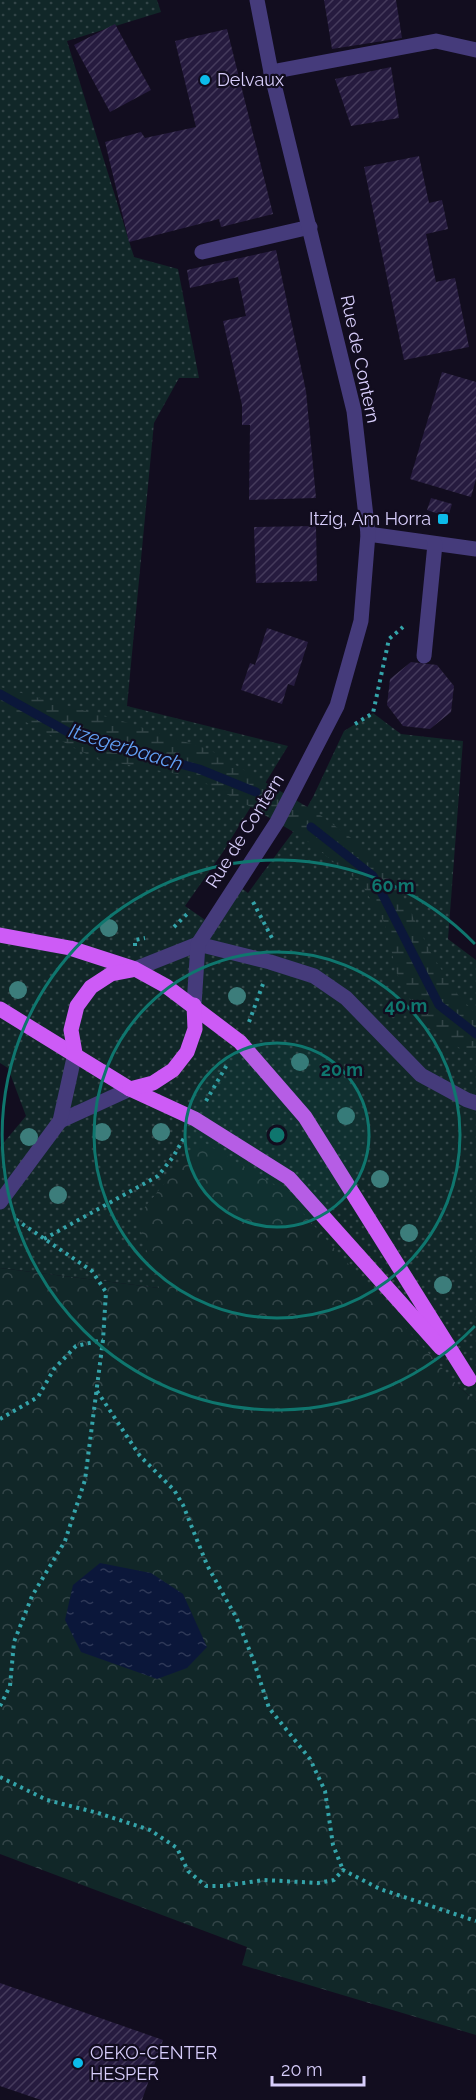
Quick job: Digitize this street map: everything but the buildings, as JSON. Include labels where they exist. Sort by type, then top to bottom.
[{"type":"main road","points":[[0,935],[70,948],[135,969],[194,1005],[240,1042],[305,1117],[473,1382]]},
{"type":"main road","points":[[75,1053],[71,1030],[77,1006],[91,987],[111,974],[135,969]]},
{"type":"main road","points":[[130,1089],[153,1083],[173,1070],[187,1052],[195,1029],[194,1005]]},
{"type":"main road","points":[[0,1009],[75,1053],[130,1089],[195,1119],[289,1178],[473,1382]]},
{"type":"street","name":"Rue de Contern","points":[[194,1005],[198,944],[277,822],[336,706],[361,621],[368,534],[354,411],[271,72],[257,0]]},
{"type":"street","points":[[271,72],[436,41],[476,50]]},
{"type":"street","points":[[202,252],[310,227]]},
{"type":"street","points":[[368,534],[476,549]]},
{"type":"street","points":[[424,656],[435,544]]},
{"type":"street","points":[[135,969],[198,944],[314,976],[346,998],[422,1075],[476,1103]]},
{"type":"street","points":[[4,1208],[60,1121],[75,1053]]},
{"type":"street","points":[[60,1121],[130,1089]]},
{"type":"path","points":[[354,725],[374,713],[389,639],[429,606]]},
{"type":"path","points":[[248,893],[275,944],[270,962]]},
{"type":"path","points":[[167,931],[176,926],[191,910]]},
{"type":"path","points":[[135,969],[135,940],[147,938]]},
{"type":"path","points":[[44,1239],[158,1176],[180,1146]]},
{"type":"path","points":[[0,1706],[10,1686],[14,1642],[32,1596],[65,1541],[85,1480],[103,1340],[106,1292],[92,1271],[44,1239],[4,1208]]},
{"type":"path","points":[[0,1419],[38,1397],[54,1369],[76,1346],[103,1340]]},
{"type":"path","points":[[97,1391],[140,1456],[174,1490],[183,1505],[207,1565],[237,1619],[269,1708],[310,1758],[325,1791],[333,1845],[343,1870],[380,1889],[476,1921]]},
{"type":"path","points":[[0,1777],[47,1800],[150,1830],[177,1848],[188,1871],[206,1886],[264,1880],[318,1883],[334,1880],[343,1870]]},
{"type":"green space","points":[[0,0],[157,0],[161,12],[67,41],[134,257],[178,269],[199,378],[179,378],[154,423],[127,706],[288,746],[223,852],[185,906],[211,924],[236,884],[248,893],[293,832],[313,797],[344,731],[373,713],[401,734],[463,741],[448,939],[476,960],[476,1402],[459,1387],[159,1288],[0,1268],[0,1147],[26,1116],[8,1068],[0,1063]]},
{"type":"green space","points":[[0,687],[125,722],[210,750],[316,812],[350,837],[398,887],[432,955],[458,995],[476,1014],[476,1055],[469,1054],[424,1025],[397,974],[385,924],[361,883],[302,837],[194,777],[96,759],[20,719],[0,701]]},
{"type":"green space","points":[[200,1140],[281,1189],[459,1387],[476,1402],[476,2035],[242,1965],[247,1947],[0,1854],[0,1268],[159,1288],[136,1218]]},
{"type":"water","points":[[100,1563],[151,1573],[183,1594],[207,1647],[187,1668],[157,1679],[81,1652],[65,1620],[73,1585]]},
{"type":"waterway","name":"Itzegerbaach","points":[[0,694],[75,736],[199,769],[256,792]]},
{"type":"waterway","name":"Itzegerbaach","points":[[311,827],[373,876],[439,1005],[476,1034]]},
{"type":"place","name":"Delvaux","points":[[205,80]]},
{"type":"place","name":"Itzig, Am Horra","points":[[443,519]]},
{"type":"place","name":"OEKO-CENTER HESPER","points":[[78,2063]]}]
